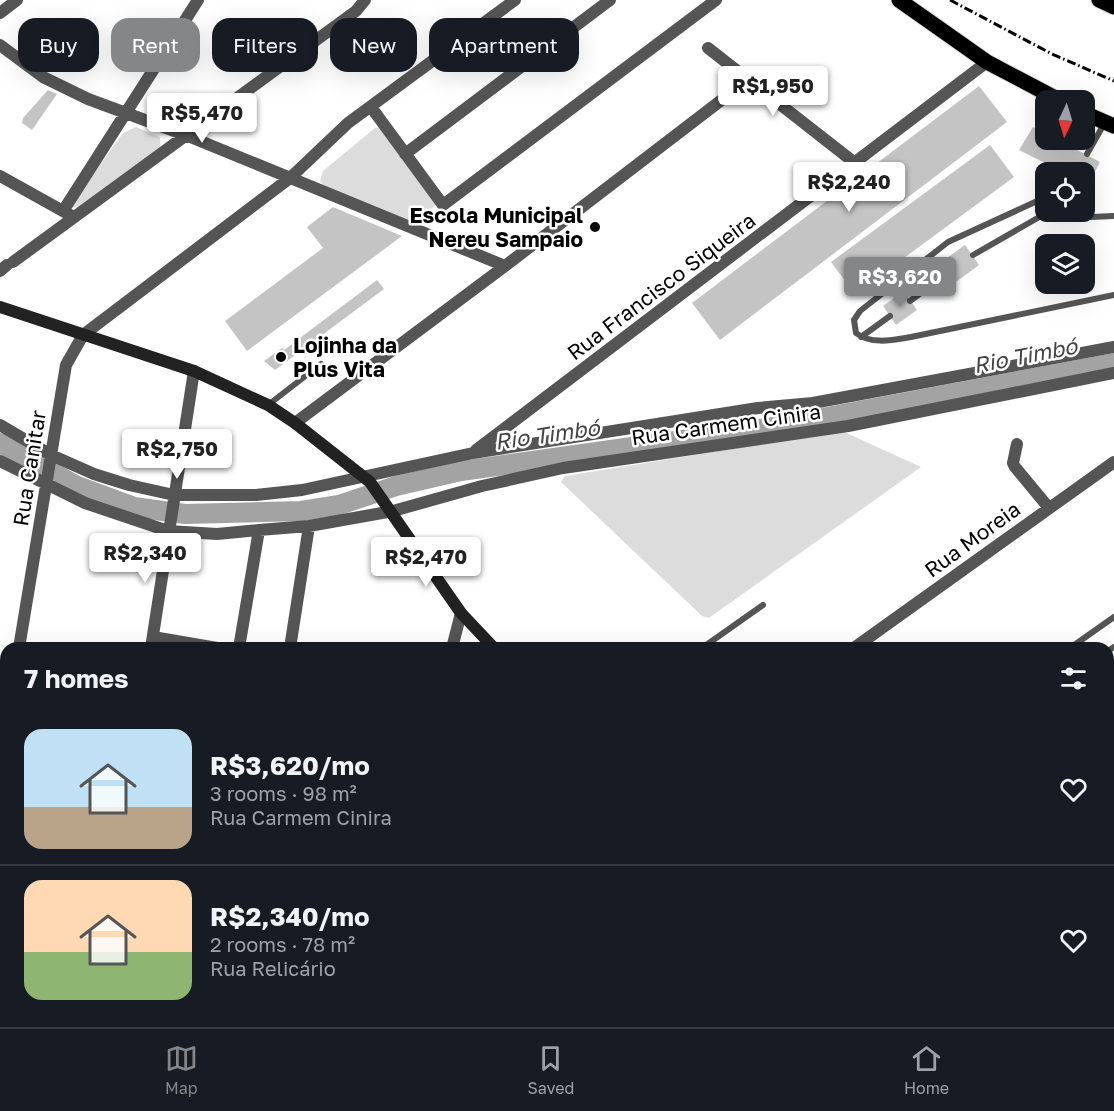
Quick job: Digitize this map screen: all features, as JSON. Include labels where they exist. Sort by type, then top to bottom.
[{"type":"main road","points":[[899,0],[987,62],[1040,90]]},
{"type":"main road","points":[[1099,0],[1114,7]]},
{"type":"main road","points":[[1095,118],[1109,124]]},
{"type":"main road","points":[[0,307],[194,371],[268,405],[295,423],[366,479],[390,507],[461,613],[488,642]]},
{"type":"street","points":[[0,13],[17,0]]},
{"type":"street","points":[[63,211],[127,115],[198,0]]},
{"type":"street","points":[[7,266],[188,136],[356,11],[365,0]]},
{"type":"street","points":[[83,335],[290,178],[348,123],[515,0]]},
{"type":"street","points":[[405,154],[610,0]]},
{"type":"street","points":[[371,106],[443,205],[716,0]]},
{"type":"street","points":[[0,45],[57,85],[127,115],[188,136],[506,267]]},
{"type":"street","points":[[708,48],[855,163]]},
{"type":"street","name":"Rua Francisco Siqueira","points":[[473,453],[987,62]]},
{"type":"street","points":[[295,423],[506,267],[750,80]]},
{"type":"street","points":[[0,176],[75,218]]},
{"type":"street","name":"Rua Canitar","points":[[20,642],[66,365],[75,345],[83,335]]},
{"type":"street","name":"Rua Carmem Cinira","points":[[0,425],[50,457],[94,474],[173,498],[256,495],[366,479],[473,453],[758,408],[823,401],[1114,347]]},
{"type":"street","points":[[152,642],[194,371]]},
{"type":"street","name":"Rua Carmem Cinira","points":[[0,461],[94,507],[169,527],[217,534],[309,526],[563,468],[866,423],[1114,373]]},
{"type":"street","points":[[1017,444],[1013,463],[1015,467],[1049,508]]},
{"type":"street","name":"Rua Moreia","points":[[862,642],[1114,462]]},
{"type":"street","points":[[291,642],[309,526]]},
{"type":"street","points":[[240,642],[259,530]]},
{"type":"street","points":[[454,642],[461,613]]},
{"type":"lane","points":[[1087,154],[1109,124]]},
{"type":"lane","points":[[1035,202],[948,242],[860,311],[853,327],[861,337],[885,341],[911,338],[1114,295]]},
{"type":"lane","points":[[1095,217],[1114,216]]},
{"type":"lane","points":[[973,255],[1035,219]]},
{"type":"lane","points":[[910,301],[934,283]]},
{"type":"lane","points":[[861,337],[890,316]]},
{"type":"lane","points":[[268,405],[321,364]]},
{"type":"lane","points":[[711,642],[763,605]]},
{"type":"lane","points":[[1079,642],[1114,617]]},
{"type":"shaded area","points":[[136,127],[160,137],[160,149],[78,208],[73,207],[72,203],[123,133]]},
{"type":"shaded area","points":[[375,128],[379,128],[437,204],[414,222],[406,222],[323,185],[320,181],[323,171]]},
{"type":"shaded area","points":[[842,431],[921,467],[709,618],[702,616],[561,482],[565,476]]},
{"type":"building","points":[[979,86],[1007,122],[720,340],[692,303]]},
{"type":"building","points":[[48,90],[57,94],[32,130],[22,123],[23,118]]},
{"type":"building","points":[[1033,127],[1035,128],[1035,150],[1077,150],[1100,162],[1095,172],[1095,162],[1043,162],[1019,150]]},
{"type":"building","points":[[990,145],[1014,177],[855,294],[831,262]]},
{"type":"building","points":[[333,207],[402,236],[247,351],[225,321],[323,248],[307,227]]},
{"type":"building","points":[[965,245],[979,265],[941,293],[926,273]]},
{"type":"building","points":[[377,280],[384,289],[275,370],[264,361],[282,348],[284,350]]},
{"type":"building","points":[[904,291],[917,310],[896,325],[883,306]]},
{"type":"waterway","name":"Rio Timbó","points":[[0,443],[77,486],[134,507],[185,514],[301,511],[339,505],[396,486],[461,471],[774,427],[1114,363]]},
{"type":"railway","points":[[950,0],[1052,54],[1114,81]]},
{"type":"place","name":"Escola Municipal Nereu Sampaio","points":[[595,227]]},
{"type":"place","name":"Lojinha da Plus Vita","points":[[281,357]]}]
